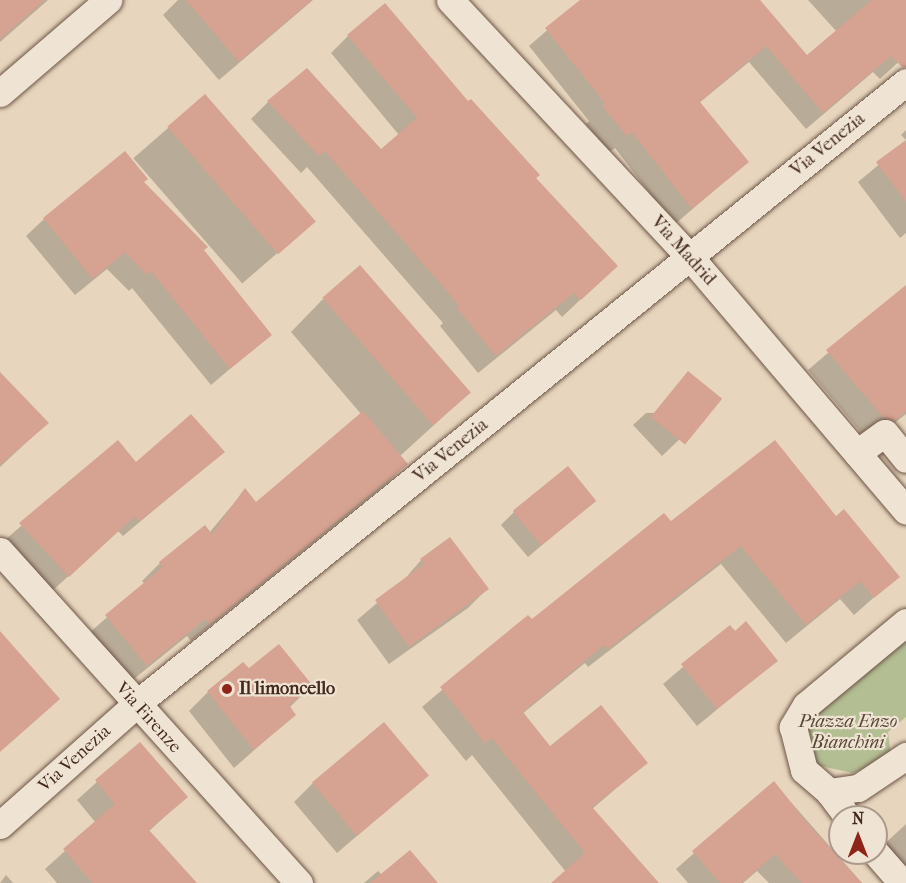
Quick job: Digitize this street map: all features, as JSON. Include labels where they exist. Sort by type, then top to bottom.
[{"type":"street","points":[[0,93],[108,0]]},
{"type":"street","name":"Via Madrid","points":[[450,0],[690,257],[906,511]]},
{"type":"street","name":"Via Venezia","points":[[0,825],[135,705],[906,82]]},
{"type":"street","points":[[857,453],[885,433],[906,459]]},
{"type":"street","name":"Via Firenze","points":[[0,551],[135,705],[299,883]]},
{"type":"street","points":[[839,805],[829,792],[804,770],[793,728],[806,705],[906,622]]},
{"type":"street","points":[[829,792],[858,788],[906,756]]},
{"type":"street","points":[[886,865],[902,883]]},
{"type":"green space","name":"Piazza Enzo Bianchini","points":[[906,634],[906,717],[888,732],[891,756],[853,773],[816,765],[807,742],[812,715]]},
{"type":"building","points":[[0,0],[45,0],[0,39]]},
{"type":"building","points":[[186,0],[312,0],[239,62]]},
{"type":"building","points":[[580,0],[760,0],[807,55],[872,0],[906,0],[906,67],[902,67],[891,56],[823,113],[766,46],[700,102],[749,162],[692,209],[632,132],[627,136],[602,106],[605,103],[545,28]]},
{"type":"building","points":[[385,3],[468,101],[471,99],[540,175],[536,178],[618,266],[581,300],[574,293],[496,356],[456,307],[459,305],[325,151],[319,156],[267,101],[307,68],[381,149],[417,118],[347,35]]},
{"type":"building","points":[[205,94],[316,222],[278,254],[167,127]]},
{"type":"building","points":[[906,140],[906,202],[876,162]]},
{"type":"building","points":[[125,151],[148,179],[144,182],[208,247],[204,250],[272,335],[230,369],[151,271],[147,275],[125,252],[93,279],[43,218]]},
{"type":"building","points":[[360,265],[471,393],[433,425],[322,298]]},
{"type":"building","points":[[906,285],[906,411],[894,421],[883,417],[826,350]]},
{"type":"building","points":[[688,371],[722,399],[685,445],[651,417]]},
{"type":"building","points":[[0,372],[49,423],[0,465]]},
{"type":"building","points":[[363,411],[408,464],[210,624],[205,619],[147,666],[105,615],[163,567],[159,562],[205,525],[212,534],[245,488],[256,502]]},
{"type":"building","points":[[191,414],[225,452],[139,522],[135,516],[69,577],[19,523],[118,440],[136,462]]},
{"type":"building","points":[[775,440],[836,516],[844,509],[900,577],[874,598],[860,581],[806,625],[741,546],[608,649],[604,645],[523,712],[550,746],[601,705],[648,763],[592,807],[659,883],[551,883],[585,853],[492,738],[485,743],[440,687],[528,615],[532,619],[664,513],[671,521]]},
{"type":"building","points":[[568,466],[596,501],[541,546],[513,511]]},
{"type":"building","points":[[450,537],[489,589],[409,647],[375,600],[424,564],[420,559]]},
{"type":"building","points":[[746,621],[778,661],[717,709],[681,664],[730,625],[735,631]]},
{"type":"building","points":[[0,631],[60,699],[0,752]]},
{"type":"building","points":[[279,644],[313,686],[289,705],[296,715],[254,750],[207,691],[243,662],[249,668]]},
{"type":"building","points":[[384,722],[429,776],[357,836],[312,782]]},
{"type":"building","points":[[140,742],[188,797],[149,830],[197,883],[92,883],[63,849],[115,804],[95,780]]},
{"type":"building","points":[[774,781],[828,846],[828,865],[846,865],[862,883],[802,883],[775,854],[742,883],[720,883],[692,851]]},
{"type":"building","points":[[410,850],[438,883],[370,883]]},
{"type":"place","name":"Il limoncello","points":[[227,689]]}]
